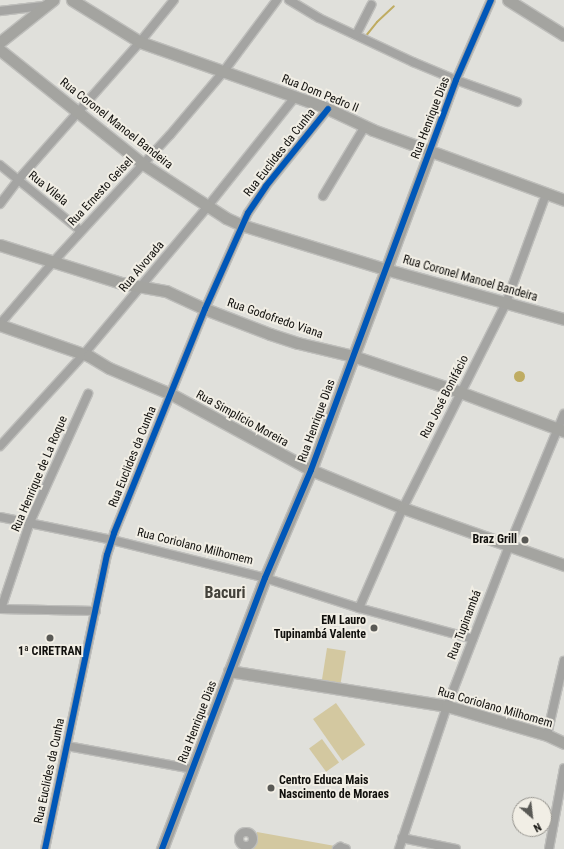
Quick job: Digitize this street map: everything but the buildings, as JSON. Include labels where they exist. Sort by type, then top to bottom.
[{"type":"street","name":"Rua Dom Pedro II","points":[[72,0],[140,42],[325,108],[365,126],[564,200]]},
{"type":"street","points":[[0,204],[18,180],[140,42],[174,0]]},
{"type":"street","name":"Rua Ernesto Geisel","points":[[0,325],[54,261],[170,135],[224,71],[277,0]]},
{"type":"street","points":[[289,0],[319,18],[456,80],[517,102]]},
{"type":"street","name":"Rua Henrique Dias","points":[[162,849],[265,578],[311,470],[456,80],[491,0]]},
{"type":"street","points":[[508,0],[564,35]]},
{"type":"street","points":[[0,11],[49,3]]},
{"type":"street","points":[[0,42],[49,3]]},
{"type":"street","points":[[356,35],[371,5]]},
{"type":"street","name":"Rua Coronel Manoel Bandeira","points":[[0,50],[143,164],[210,208],[242,226],[385,269],[564,319]]},
{"type":"street","name":"Rua Alvorada","points":[[0,446],[3,437],[87,355],[146,286],[298,98]]},
{"type":"street","name":"Rua Euclides da Cunha","points":[[45,849],[112,540],[205,309],[242,226],[256,200],[325,108]]},
{"type":"street","points":[[323,196],[365,126]]},
{"type":"street","name":"Rua Vilela","points":[[0,165],[81,231]]},
{"type":"street","name":"Rua José Bonifácio","points":[[359,608],[403,508],[506,303],[546,194]]},
{"type":"street","name":"Rua Godofredo Viana","points":[[0,245],[116,281],[166,291],[205,309],[298,343],[353,356],[460,392],[561,430]]},
{"type":"street","name":"Rua Simplício Moreira","points":[[0,325],[87,355],[109,368],[171,394],[311,470],[403,508],[564,565]]},
{"type":"street","name":"Rua Henrique de La Roque","points":[[1,609],[30,522],[88,394]]},
{"type":"street","name":"Rua Tupinambá","points":[[399,849],[446,706],[509,546],[561,430],[564,414]]},
{"type":"street","name":"Rua Coriolano Milhomem","points":[[0,516],[112,540],[265,578],[359,608],[473,638]]},
{"type":"street","points":[[1,609],[96,611]]},
{"type":"street","points":[[547,735],[564,661]]},
{"type":"street","name":"Rua Coriolano Milhomem","points":[[229,672],[446,706],[547,735],[564,743]]},
{"type":"street","points":[[67,746],[192,769]]},
{"type":"street","points":[[549,849],[564,768]]},
{"type":"street","points":[[402,838],[456,849]]},
{"type":"street","points":[[337,849],[340,847],[346,849]]},
{"type":"shaded area","points":[[519,370],[523,372],[525,376],[523,380],[519,382],[515,380],[513,376],[515,372]]},
{"type":"shaded area","points":[[327,648],[346,651],[340,687],[321,684]]},
{"type":"shaded area","points":[[336,703],[365,745],[342,761],[313,719]]},
{"type":"shaded area","points":[[322,739],[339,762],[326,772],[309,748]]},
{"type":"shaded area","points":[[257,832],[335,846],[333,849],[247,849],[256,844]]},
{"type":"waterway","points":[[365,37],[377,22],[394,6]]},
{"type":"cycle path","points":[[162,849],[265,578],[311,470],[456,80],[491,0]]},
{"type":"cycle path","points":[[45,849],[107,555],[114,533],[205,309],[248,213],[266,186],[328,109]]},
{"type":"place","name":"Braz Grill","points":[[525,540]]},
{"type":"place","name":"EM Lauro Tupinambá Valente","points":[[374,628]]},
{"type":"place","name":"1ª CIRETRAN","points":[[50,638]]},
{"type":"place","name":"Centro Educa Mais Nascimento de Moraes","points":[[271,788]]},
{"type":"district","name":"Bacuri","points":[[225,593]]}]
